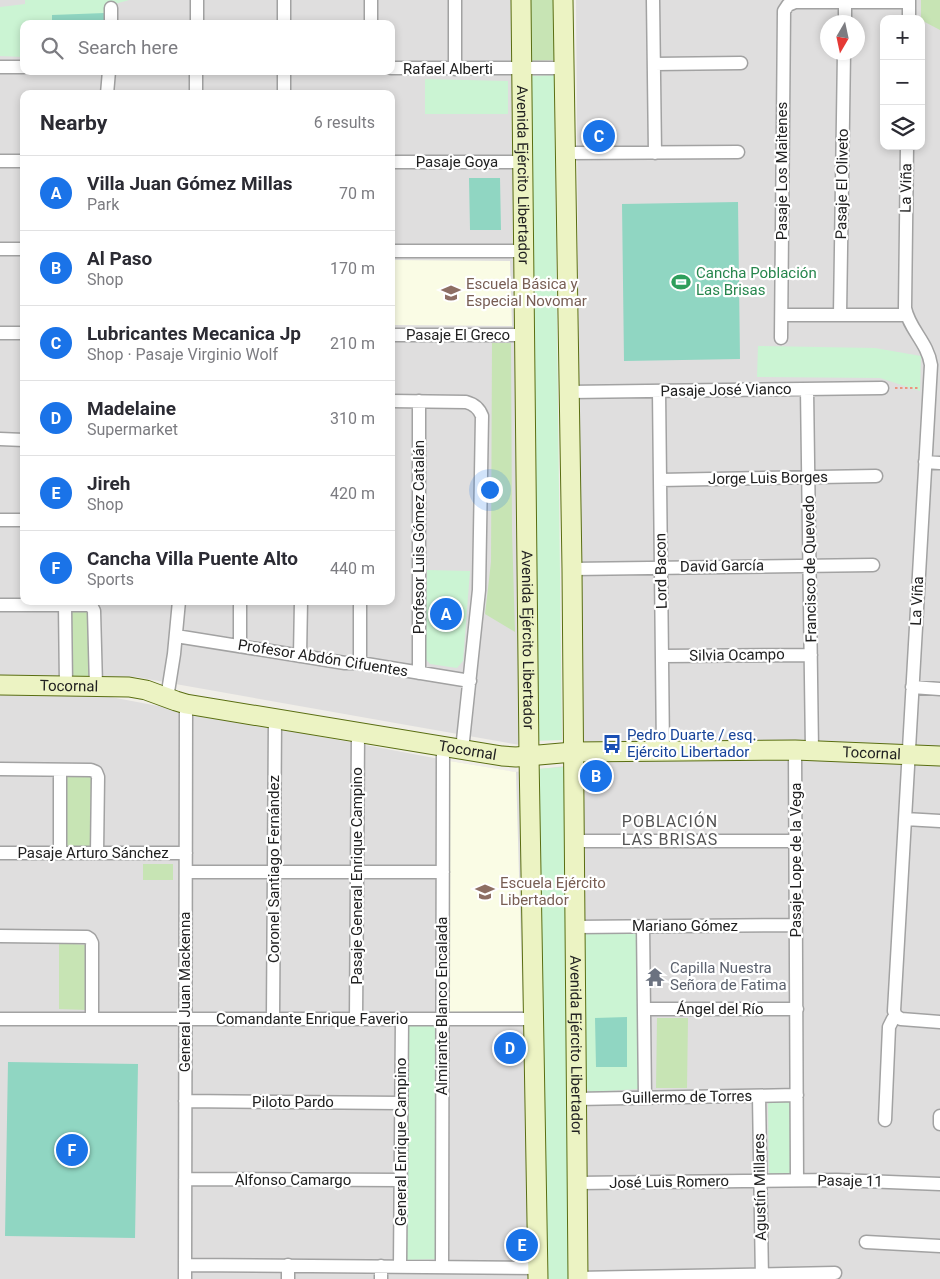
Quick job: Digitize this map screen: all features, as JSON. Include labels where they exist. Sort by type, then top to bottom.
[{"type":"main road","name":"Avenida Ejército Libertador","points":[[521,0],[529,756],[538,1273]]},
{"type":"main road","name":"Avenida Ejército Libertador","points":[[563,0],[572,569],[578,1278]]},
{"type":"main road","name":"Tocornal","points":[[0,685],[138,688],[186,704],[502,756],[516,757],[573,752],[663,750],[804,750],[940,756]]},
{"type":"street","points":[[197,0],[197,20]]},
{"type":"street","points":[[284,0],[284,20]]},
{"type":"street","points":[[371,0],[371,20]]},
{"type":"street","points":[[455,0],[455,69]]},
{"type":"street","points":[[653,0],[655,153]]},
{"type":"street","points":[[845,15],[845,2],[909,1],[908,15]]},
{"type":"street","name":"Pasaje Los Maitenes","points":[[781,338],[783,15],[791,3],[845,2]]},
{"type":"street","points":[[111,8],[111,20]]},
{"type":"street","name":"Pasaje El Oliveto","points":[[840,315],[844,60]]},
{"type":"street","points":[[654,64],[741,63]]},
{"type":"street","points":[[0,67],[20,67]]},
{"type":"street","name":"Rafael Alberti","points":[[395,68],[564,68]]},
{"type":"street","points":[[107,90],[108,75]]},
{"type":"street","points":[[196,75],[196,90]]},
{"type":"street","points":[[284,75],[284,90]]},
{"type":"street","name":"La Viña","points":[[885,1120],[890,1027],[896,1016],[894,1008],[925,462],[934,403],[930,388],[931,365],[928,353],[908,320],[904,301],[907,150]]},
{"type":"street","points":[[565,153],[738,152]]},
{"type":"street","points":[[0,161],[20,161]]},
{"type":"street","name":"Pasaje Goya","points":[[395,162],[522,162]]},
{"type":"street","points":[[0,249],[20,249]]},
{"type":"street","points":[[395,251],[523,251]]},
{"type":"street","points":[[782,315],[906,315]]},
{"type":"street","points":[[0,333],[20,333]]},
{"type":"street","name":"Pasaje El Greco","points":[[395,335],[524,335]]},
{"type":"street","name":"Pasaje José Vianco","points":[[569,392],[882,388]]},
{"type":"street","name":"Francisco de Quevedo","points":[[804,750],[811,654],[807,389]]},
{"type":"street","name":"Lord Bacon","points":[[659,391],[663,750]]},
{"type":"street","points":[[395,401],[466,402],[477,407],[482,416],[480,560],[477,612],[462,750]]},
{"type":"street","name":"Profesor Luis Gómez Catalán","points":[[419,401],[419,673]]},
{"type":"street","points":[[0,439],[20,440]]},
{"type":"street","points":[[925,462],[940,463]]},
{"type":"street","name":"Jorge Luis Borges","points":[[660,480],[876,476]]},
{"type":"street","points":[[0,520],[20,520]]},
{"type":"street","name":"David García","points":[[572,569],[873,565]]},
{"type":"street","points":[[0,605],[92,606],[94,611],[96,686]]},
{"type":"street","points":[[65,605],[66,686]]},
{"type":"street","points":[[167,698],[179,605]]},
{"type":"street","points":[[240,605],[240,646]]},
{"type":"street","points":[[300,656],[301,605]]},
{"type":"street","points":[[360,605],[360,663]]},
{"type":"street","name":"Profesor Abdón Cifuentes","points":[[176,636],[470,681]]},
{"type":"street","name":"Silvia Ocampo","points":[[662,656],[811,654]]},
{"type":"street","points":[[912,687],[940,689]]},
{"type":"street","name":"General Juan Mackenna","points":[[185,1279],[186,704]]},
{"type":"street","name":"Coronel Santiago Fernández","points":[[273,1019],[275,719]]},
{"type":"street","name":"Pasaje General Enrique Campino","points":[[356,1019],[358,733]]},
{"type":"street","name":"Almirante Blanco Encalada","points":[[442,1267],[443,746]]},
{"type":"street","name":"Pasaje Lope de la Vega","points":[[797,1180],[796,841],[804,750]]},
{"type":"street","points":[[0,769],[91,770],[96,772],[98,777],[98,853]]},
{"type":"street","points":[[60,770],[60,853]]},
{"type":"street","points":[[905,819],[940,821]]},
{"type":"street","points":[[574,841],[796,841]]},
{"type":"street","name":"Pasaje Arturo Sánchez","points":[[0,853],[186,854]]},
{"type":"street","name":"Pasaje Arturo Sánchez","points":[[186,872],[442,872]]},
{"type":"street","name":"Mariano Gómez","points":[[575,927],[796,925]]},
{"type":"street","points":[[644,926],[645,1098]]},
{"type":"street","points":[[0,936],[86,937],[90,939],[92,943],[92,1019]]},
{"type":"street","name":"Ángel del Río","points":[[644,1009],[797,1009]]},
{"type":"street","points":[[896,1016],[901,1020],[940,1022]]},
{"type":"street","name":"Comandante Enrique Faverio","points":[[0,1019],[533,1019]]},
{"type":"street","name":"General Enrique Campino","points":[[400,1266],[402,1019]]},
{"type":"street","name":"Guillermo de Torres","points":[[576,1099],[797,1095]]},
{"type":"street","name":"Agustín Millares","points":[[759,1096],[761,1277]]},
{"type":"street","name":"Piloto Pardo","points":[[185,1101],[401,1102]]},
{"type":"street","points":[[940,1116],[940,1124]]},
{"type":"street","name":"Alfonso Camargo","points":[[185,1179],[400,1180]]},
{"type":"street","name":"Pasaje 11","points":[[760,1181],[838,1180],[940,1184]]},
{"type":"street","name":"José Luis Romero","points":[[577,1183],[760,1181]]},
{"type":"street","points":[[866,1242],[940,1246]]},
{"type":"street","points":[[185,1265],[288,1266],[381,1273],[400,1266],[538,1273]]},
{"type":"street","points":[[288,1266],[288,1279]]},
{"type":"street","points":[[578,1278],[761,1277],[835,1273]]},
{"type":"path","points":[[882,388],[930,388]]},
{"type":"shaded area","points":[[0,0],[512,0],[520,745],[136,677],[0,676]]},
{"type":"shaded area","points":[[576,0],[940,0],[940,1279],[0,1279],[0,692],[100,695],[515,772],[582,764]]},
{"type":"shaded area","name":"Escuela Básica y Especial Novomar","points":[[395,260],[510,261],[512,326],[395,325]]},
{"type":"shaded area","name":"Escuela Ejército Libertador","points":[[450,761],[516,772],[523,1011],[450,1012]]},
{"type":"green space","points":[[25,0],[129,0],[108,6],[108,20],[20,20],[20,57],[0,56],[0,7],[25,4]]},
{"type":"green space","points":[[530,0],[555,0],[556,60],[529,61]]},
{"type":"green space","points":[[921,0],[940,0],[940,30],[925,22],[925,15],[921,15]]},
{"type":"green space","points":[[105,13],[105,20],[52,20],[52,15]]},
{"type":"green space","points":[[554,75],[562,740],[534,741],[528,76]]},
{"type":"green space","points":[[425,79],[508,81],[508,114],[425,114]]},
{"type":"green space","points":[[469,178],[500,178],[501,230],[470,230]]},
{"type":"green space","name":"Cancha Población Las Brisas","points":[[738,202],[740,359],[624,361],[622,204]]},
{"type":"green space","points":[[492,343],[511,343],[512,531],[515,632],[485,614],[491,562]]},
{"type":"green space","points":[[758,346],[875,348],[921,356],[920,391],[880,378],[757,377]]},
{"type":"green space","points":[[427,570],[470,571],[463,661],[457,668],[430,664],[425,658]]},
{"type":"green space","points":[[70,612],[88,612],[90,677],[71,676]]},
{"type":"green space","points":[[564,767],[572,1279],[542,1279],[536,769]]},
{"type":"green space","points":[[66,776],[94,777],[93,849],[67,848]]},
{"type":"green space","points":[[143,864],[173,864],[173,880],[143,880]]},
{"type":"green space","points":[[634,933],[640,937],[642,1084],[638,1089],[590,1092],[583,1084],[583,938],[586,934]]},
{"type":"green space","points":[[59,943],[88,945],[87,1010],[59,1009]]},
{"type":"green space","points":[[627,1017],[627,1067],[596,1067],[595,1018]]},
{"type":"green space","points":[[657,1018],[688,1018],[687,1088],[656,1088]]},
{"type":"green space","points":[[411,1025],[438,1025],[438,1259],[405,1260],[405,1029]]},
{"type":"green space","points":[[8,1062],[138,1064],[135,1238],[5,1236]]},
{"type":"green space","points":[[771,1100],[791,1101],[791,1175],[770,1176],[769,1173],[768,1104]]},
{"type":"place","name":"Lubricantes Mecanica Jp","points":[[599,136]]},
{"type":"place","name":"Cancha Población Las Brisas","points":[[681,282]]},
{"type":"place","name":"Escuela Básica y Especial Novomar","points":[[451,293]]},
{"type":"place","name":"Villa Juan Gómez Millas","points":[[446,614]]},
{"type":"place","name":"Pedro Duarte / esq. Ejército Libertador","points":[[612,744]]},
{"type":"place","name":"Al Paso","points":[[596,776]]},
{"type":"place","name":"Escuela Ejército Libertador","points":[[485,892]]},
{"type":"place","name":"Capilla Nuestra Señora de Fatima","points":[[655,977]]},
{"type":"place","name":"Madelaine","points":[[510,1048]]},
{"type":"place","name":"Cancha Villa Puente Alto","points":[[72,1150]]},
{"type":"place","name":"Jireh","points":[[522,1245]]},
{"type":"district","name":"POBLACIÓN LAS BRISAS","points":[[670,830]]}]
